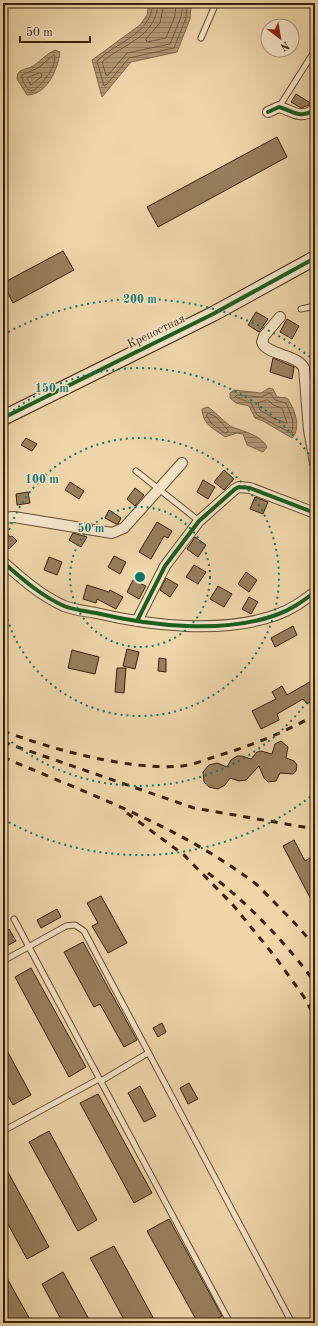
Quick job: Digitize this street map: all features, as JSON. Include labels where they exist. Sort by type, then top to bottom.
[{"type":"street","points":[[268,112],[279,107],[305,116],[315,110]]},
{"type":"street","name":"Крепостная","points":[[3,418],[213,314],[315,258]]},
{"type":"street","points":[[280,318],[264,336],[262,342],[266,347],[298,362],[304,368],[309,430],[315,463]]},
{"type":"street","points":[[3,518],[14,517],[115,533],[124,528],[182,463]]},
{"type":"street","points":[[137,621],[165,566],[199,521],[239,487],[250,488],[315,513]]},
{"type":"street","points":[[3,562],[35,590],[65,606],[137,621],[203,625],[257,620],[277,615],[295,607],[315,592]]},
{"type":"lane","points":[[201,38],[216,3]]},
{"type":"lane","points":[[279,107],[315,50]]},
{"type":"lane","points":[[301,310],[315,306]]},
{"type":"lane","points":[[136,471],[199,521]]},
{"type":"lane","points":[[14,919],[230,1323]]},
{"type":"lane","points":[[3,961],[66,926],[75,925],[81,929],[292,1323]]},
{"type":"lane","points":[[3,1131],[148,1053]]},
{"type":"water","points":[[149,3],[196,3],[191,7],[190,19],[177,52],[131,62],[102,97],[92,60],[140,25],[147,15]]},
{"type":"water","points":[[55,50],[60,52],[59,59],[50,80],[40,91],[27,95],[17,79],[18,73],[33,66]]},
{"type":"water","points":[[269,388],[273,389],[277,397],[287,398],[292,407],[297,423],[295,434],[292,438],[255,418],[249,406],[236,403],[230,398],[230,393],[234,390],[261,393]]},
{"type":"water","points":[[208,407],[231,426],[257,437],[267,447],[263,452],[247,445],[243,434],[237,433],[225,437],[210,426],[204,419],[202,409]]},
{"type":"building","points":[[296,94],[312,104],[301,108],[291,102]]},
{"type":"building","points":[[277,137],[287,157],[158,227],[147,207]]},
{"type":"building","points":[[63,251],[74,270],[13,303],[3,283]]},
{"type":"building","points":[[256,312],[268,319],[259,332],[248,325]]},
{"type":"building","points":[[287,319],[299,326],[292,339],[280,332]]},
{"type":"building","points":[[273,358],[294,367],[292,379],[270,372]]},
{"type":"building","points":[[26,438],[37,444],[32,451],[21,445]]},
{"type":"building","points":[[224,470],[234,479],[224,490],[214,482]]},
{"type":"building","points":[[203,480],[215,487],[208,499],[197,492]]},
{"type":"building","points":[[70,482],[84,491],[79,499],[65,490]]},
{"type":"building","points":[[135,488],[144,495],[135,506],[127,499]]},
{"type":"building","points":[[28,492],[30,503],[17,505],[16,494]]},
{"type":"building","points":[[255,497],[268,502],[263,514],[250,509]]},
{"type":"building","points":[[109,510],[121,518],[118,524],[105,518]]},
{"type":"building","points":[[157,522],[172,531],[168,538],[164,536],[151,559],[139,552]]},
{"type":"building","points":[[3,527],[10,537],[12,536],[17,541],[9,549],[3,544]]},
{"type":"building","points":[[73,533],[87,537],[81,547],[69,540]]},
{"type":"building","points":[[195,537],[206,545],[198,557],[187,549]]},
{"type":"building","points":[[114,556],[126,562],[120,574],[108,567]]},
{"type":"building","points":[[49,557],[62,562],[57,575],[44,570]]},
{"type":"building","points":[[194,565],[206,572],[198,584],[186,577]]},
{"type":"building","points":[[246,572],[257,580],[249,592],[238,584]]},
{"type":"building","points":[[166,578],[178,585],[170,597],[160,590]]},
{"type":"building","points":[[133,580],[146,586],[139,599],[127,592]]},
{"type":"building","points":[[87,585],[109,592],[110,590],[123,597],[116,609],[97,599],[96,603],[83,599]]},
{"type":"building","points":[[218,586],[232,594],[224,607],[210,599]]},
{"type":"building","points":[[249,597],[258,602],[251,614],[242,609]]},
{"type":"building","points":[[293,626],[297,635],[275,647],[271,638]]},
{"type":"building","points":[[127,649],[139,652],[135,669],[123,666]]},
{"type":"building","points":[[72,650],[99,657],[95,674],[68,668]]},
{"type":"building","points":[[159,658],[166,659],[166,672],[158,671]]},
{"type":"building","points":[[117,668],[126,668],[124,693],[115,692]]},
{"type":"building","points":[[315,679],[315,699],[307,704],[303,699],[277,714],[279,720],[261,729],[252,711],[276,699],[272,692],[282,686],[287,695]]},
{"type":"building","points":[[281,741],[288,747],[286,758],[294,761],[297,765],[296,771],[293,774],[280,773],[276,781],[268,782],[264,778],[259,766],[246,780],[239,781],[230,778],[225,785],[218,789],[209,787],[204,782],[203,772],[209,765],[217,763],[227,767],[231,760],[237,756],[251,759],[257,752],[261,751],[272,754],[275,744]]},
{"type":"building","points":[[294,840],[305,861],[315,855],[315,907],[283,846]]},
{"type":"building","points":[[101,896],[127,943],[108,953],[92,926],[98,923],[87,903]]},
{"type":"building","points":[[57,909],[61,917],[41,928],[37,920]]},
{"type":"building","points":[[9,929],[16,941],[3,948],[3,933]]},
{"type":"building","points":[[83,942],[137,1040],[124,1047],[100,1004],[94,1007],[64,952]]},
{"type":"building","points":[[31,968],[86,1067],[69,1077],[15,977]]},
{"type":"building","points":[[162,1023],[166,1032],[158,1037],[153,1028]]},
{"type":"building","points":[[3,1043],[31,1095],[13,1105],[3,1087]]},
{"type":"building","points":[[189,1083],[198,1099],[188,1104],[180,1088]]},
{"type":"building","points":[[140,1086],[156,1116],[144,1122],[128,1093]]},
{"type":"building","points":[[98,1094],[152,1193],[134,1203],[80,1103]]},
{"type":"building","points":[[49,1131],[97,1220],[78,1231],[29,1142]]},
{"type":"building","points":[[3,1163],[49,1247],[27,1259],[3,1215]]},
{"type":"building","points":[[169,1219],[222,1316],[210,1323],[198,1323],[147,1231]]},
{"type":"building","points":[[114,1246],[156,1323],[126,1323],[90,1258]]},
{"type":"building","points":[[3,1271],[32,1323],[8,1323],[3,1313]]},
{"type":"building","points":[[63,1272],[91,1323],[63,1323],[42,1284]]},
{"type":"railway","points":[[3,731],[44,745],[115,762],[161,767],[182,766],[196,763],[251,745],[315,715]]},
{"type":"railway","points":[[3,742],[194,808],[315,829]]},
{"type":"railway","points":[[3,757],[163,827],[223,861],[260,888],[315,947]]},
{"type":"railway","points":[[127,813],[184,855],[233,905],[276,958],[304,997],[315,1017]]},
{"type":"railway","points":[[208,873],[236,896],[266,924],[293,954],[315,983]]},
{"type":"cycle path","points":[[268,112],[279,107],[297,114],[305,114],[315,110]]},
{"type":"cycle path","points":[[3,418],[213,314],[315,258]]},
{"type":"cycle path","points":[[137,621],[165,566],[199,521],[235,489],[239,487],[250,488],[315,513]]},
{"type":"cycle path","points":[[3,562],[39,592],[64,606],[117,618],[163,624],[210,626],[233,625],[255,621],[287,611],[315,592]]}]
